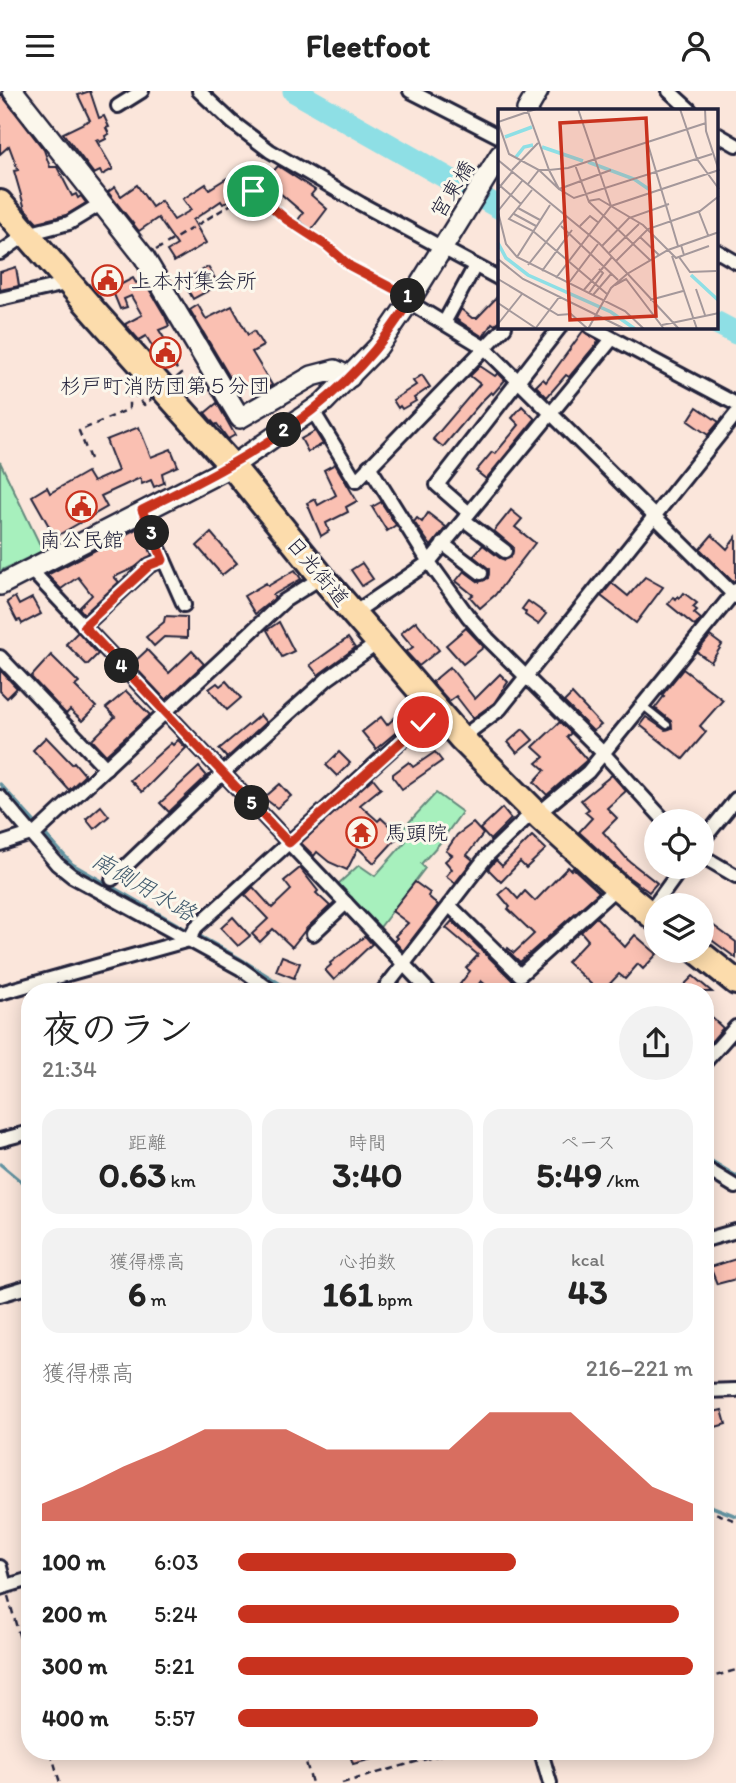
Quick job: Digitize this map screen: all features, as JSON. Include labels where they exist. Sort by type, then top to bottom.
[{"type":"highway","name":"日光街道","points":[[0,203],[232,466],[435,710],[534,811],[644,909]]},
{"type":"highway","points":[[714,962],[732,973]]},
{"type":"street","points":[[13,91],[144,257],[240,418],[312,376],[335,370],[350,377]]},
{"type":"street","points":[[118,106],[142,91]]},
{"type":"street","points":[[199,91],[232,122],[270,151],[498,278]]},
{"type":"street","points":[[410,91],[498,136]]},
{"type":"street","points":[[528,109],[538,91]]},
{"type":"street","points":[[669,91],[689,109]]},
{"type":"street","points":[[718,135],[736,145]]},
{"type":"street","name":"宮東橋","points":[[0,585],[232,466],[313,411],[350,377],[377,347],[410,300],[498,158]]},
{"type":"street","points":[[0,253],[27,234],[69,222],[102,203]]},
{"type":"street","points":[[718,252],[736,262]]},
{"type":"street","points":[[443,323],[475,265]]},
{"type":"street","points":[[0,299],[70,283]]},
{"type":"street","points":[[389,983],[487,856],[534,811],[544,809],[580,779],[735,594],[485,348],[410,300]]},
{"type":"street","points":[[313,411],[356,481],[503,329]]},
{"type":"street","points":[[505,551],[466,517],[437,485],[558,329]]},
{"type":"street","points":[[594,329],[736,404]]},
{"type":"street","points":[[354,613],[429,562],[612,339]]},
{"type":"street","points":[[461,738],[500,709],[736,414]]},
{"type":"street","points":[[369,466],[429,562],[488,639],[603,753],[654,809]]},
{"type":"street","points":[[142,510],[184,605]]},
{"type":"street","points":[[443,544],[481,573]]},
{"type":"street","points":[[84,626],[150,565],[163,560]]},
{"type":"street","points":[[30,569],[421,983]]},
{"type":"street","points":[[0,844],[38,830],[284,601],[322,576]]},
{"type":"street","points":[[112,879],[327,679],[379,642]]},
{"type":"street","points":[[0,657],[106,768]]},
{"type":"street","points":[[33,983],[192,934],[435,710]]},
{"type":"street","points":[[0,797],[38,830],[57,864],[72,876],[192,934],[261,983]]},
{"type":"street","points":[[714,826],[736,799]]},
{"type":"street","points":[[714,863],[736,876]]},
{"type":"street","points":[[449,905],[520,975],[617,887]]},
{"type":"street","points":[[313,934],[346,903]]},
{"type":"street","points":[[0,993],[21,987]]},
{"type":"street","points":[[714,1050],[736,1027]]},
{"type":"street","points":[[0,1140],[21,1134]]},
{"type":"street","points":[[714,1174],[736,1187]]},
{"type":"street","points":[[714,1237],[736,1231]]},
{"type":"street","points":[[0,1294],[21,1288]]},
{"type":"street","points":[[714,1391],[736,1390]]},
{"type":"street","points":[[0,1567],[3,1587],[21,1582]]},
{"type":"street","points":[[543,1760],[550,1783]]},
{"type":"lane","points":[[642,705],[667,725]]},
{"type":"path","points":[[144,257],[253,191],[350,266],[410,300]]},
{"type":"path","points":[[132,392],[144,405],[181,374],[172,363]]},
{"type":"path","points":[[90,459],[79,431],[129,409],[129,395],[142,385]]},
{"type":"path","points":[[714,1512],[736,1521]]},
{"type":"path","points":[[3,1587],[21,1645]]},
{"type":"path","points":[[714,1676],[736,1670]]},
{"type":"path","points":[[53,1760],[60,1783]]},
{"type":"path","points":[[305,1760],[312,1783]]},
{"type":"path","points":[[342,1783],[423,1760]]},
{"type":"green space","points":[[0,462],[43,551],[0,571]]},
{"type":"green space","points":[[436,793],[462,812],[421,864],[425,868],[378,930],[337,885],[359,865],[375,876],[406,841],[399,833]]},
{"type":"building","points":[[90,91],[99,118],[104,116],[109,127],[106,128],[109,134],[105,136],[106,139],[100,142],[96,140],[113,169],[102,175],[100,171],[94,174],[63,133],[90,120],[78,95]]},
{"type":"building","points":[[0,93],[44,150],[50,167],[57,167],[72,196],[81,196],[86,203],[66,215],[37,222],[25,209],[14,171],[18,170],[9,146],[0,154]]},
{"type":"building","points":[[278,166],[315,190],[311,195],[327,209],[311,230],[298,220],[303,213],[281,194],[272,204],[256,190]]},
{"type":"building","points":[[227,178],[238,195],[223,204],[221,201],[193,220],[206,243],[174,262],[167,251],[177,245],[158,218],[139,231],[108,192],[115,187],[121,196],[137,185],[152,207],[161,201],[174,220],[191,210],[183,199],[206,184],[209,189]]},
{"type":"building","points":[[16,267],[19,286],[0,290],[0,272]]},
{"type":"building","points":[[208,267],[216,280],[210,283],[213,288],[193,299],[183,281]]},
{"type":"building","points":[[116,273],[120,285],[133,278],[136,283],[143,279],[165,316],[169,326],[159,330],[174,354],[162,362],[146,336],[139,340],[125,324],[142,315],[131,296],[124,299],[127,307],[120,309],[111,287],[99,291],[95,280]]},
{"type":"building","points":[[498,296],[498,322],[495,325],[492,323],[483,337],[456,319],[461,309],[472,318],[477,318]]},
{"type":"building","points":[[198,305],[206,319],[232,306],[248,335],[254,331],[263,346],[252,352],[272,385],[260,392],[253,382],[238,391],[190,310]]},
{"type":"building","points":[[583,331],[599,341],[569,377],[566,375],[547,397],[536,386],[543,379],[546,382]]},
{"type":"building","points":[[480,366],[495,376],[498,373],[505,380],[493,394],[491,392],[482,401],[443,447],[433,439],[480,384],[470,376]]},
{"type":"building","points":[[422,375],[430,387],[414,398],[416,401],[402,409],[400,406],[398,408],[393,400],[416,385],[413,381]]},
{"type":"building","points":[[217,403],[235,435],[228,439],[205,413]]},
{"type":"building","points":[[522,406],[535,419],[486,479],[476,471],[492,452],[495,454],[519,425],[512,418]]},
{"type":"building","points":[[697,407],[719,422],[708,435],[688,421]]},
{"type":"building","points":[[139,427],[151,457],[171,449],[178,466],[162,473],[164,483],[154,487],[151,480],[142,484],[140,478],[101,496],[107,507],[55,537],[32,496],[47,487],[50,493],[87,472],[93,482],[118,471],[106,440]]},
{"type":"building","points":[[315,431],[323,444],[308,452],[301,439]]},
{"type":"building","points":[[335,464],[357,501],[346,507],[348,512],[326,523],[329,531],[321,536],[307,503],[315,499],[318,505],[336,495],[324,470]]},
{"type":"building","points":[[381,502],[396,525],[387,531],[372,507]]},
{"type":"building","points":[[511,510],[522,519],[515,527],[535,543],[495,595],[480,608],[470,597],[473,595],[456,581],[464,571],[479,582],[488,578],[489,569],[473,556],[483,545],[500,558],[505,560],[511,557],[513,547],[494,531]]},
{"type":"building","points":[[428,513],[446,527],[431,546],[414,522],[417,518],[422,522]]},
{"type":"building","points":[[140,527],[152,555],[134,568],[114,577],[119,582],[84,614],[79,608],[92,595],[78,577],[61,589],[47,575]]},
{"type":"building","points":[[211,533],[237,563],[222,575],[197,546]]},
{"type":"building","points":[[712,535],[727,549],[736,537],[736,579],[733,582],[700,549]]},
{"type":"building","points":[[362,563],[373,579],[362,586],[351,570]]},
{"type":"building","points":[[295,570],[301,579],[273,595],[275,598],[255,614],[244,596]]},
{"type":"building","points":[[645,577],[663,587],[636,623],[601,596],[612,583],[628,596]]},
{"type":"building","points":[[684,593],[697,603],[693,607],[697,610],[694,613],[701,619],[695,626],[668,604],[673,597],[680,598]]},
{"type":"building","points":[[15,597],[19,605],[32,598],[41,614],[22,624],[20,620],[17,621],[7,602]]},
{"type":"building","points":[[528,601],[546,614],[538,624],[525,615],[526,612],[522,609]]},
{"type":"building","points":[[165,616],[187,617],[187,638],[164,637],[154,646],[146,637],[164,622]]},
{"type":"building","points":[[416,621],[439,650],[419,666],[406,652],[413,647],[401,633]]},
{"type":"building","points":[[279,622],[294,651],[282,657],[267,630]]},
{"type":"building","points":[[466,628],[484,647],[463,664],[446,645]]},
{"type":"building","points":[[78,632],[98,654],[87,665],[66,644]]},
{"type":"building","points":[[710,636],[722,645],[711,662],[697,652]]},
{"type":"building","points":[[348,638],[355,648],[318,675],[310,665]]},
{"type":"building","points":[[147,650],[169,673],[192,651],[204,664],[166,700],[132,664]]},
{"type":"building","points":[[51,655],[79,683],[75,686],[96,707],[82,721],[70,710],[66,714],[31,677]]},
{"type":"building","points":[[450,667],[475,699],[500,674],[508,682],[494,703],[473,718],[456,696],[449,701],[432,682]]},
{"type":"building","points":[[683,669],[723,700],[700,726],[706,732],[683,759],[640,725],[646,717],[665,730],[672,728],[671,721],[655,708]]},
{"type":"building","points":[[0,670],[17,688],[7,698],[0,691]]},
{"type":"building","points":[[226,681],[241,698],[227,710],[209,689]]},
{"type":"building","points":[[126,691],[150,715],[106,755],[92,740],[115,717],[106,708]]},
{"type":"building","points":[[572,694],[601,725],[593,731],[564,702]]},
{"type":"building","points":[[403,710],[412,719],[376,749],[362,732],[381,717],[387,725]]},
{"type":"building","points":[[260,715],[266,722],[227,758],[219,749]]},
{"type":"building","points":[[560,722],[571,733],[567,737],[587,760],[547,795],[534,782],[545,770],[537,763],[544,757],[533,747]]},
{"type":"building","points":[[523,729],[533,740],[517,753],[508,742]]},
{"type":"building","points":[[46,737],[85,775],[69,790],[33,750]]},
{"type":"building","points":[[178,740],[186,748],[142,792],[130,780],[171,743],[173,745]]},
{"type":"building","points":[[339,752],[350,763],[337,776],[326,765]]},
{"type":"building","points":[[435,752],[442,761],[402,789],[393,774],[409,762],[413,767]]},
{"type":"building","points":[[199,767],[207,776],[169,812],[160,803]]},
{"type":"building","points":[[612,775],[626,791],[607,808],[617,818],[603,832],[628,860],[644,873],[644,879],[652,879],[657,883],[649,892],[627,876],[579,832],[592,818],[585,812],[589,809],[581,800]]},
{"type":"building","points":[[373,778],[381,788],[360,805],[378,821],[381,818],[393,829],[390,833],[396,839],[374,863],[358,848],[347,870],[329,862],[317,852],[314,856],[301,843]]},
{"type":"building","points":[[280,784],[291,796],[277,808],[264,798]]},
{"type":"building","points":[[101,806],[109,816],[94,829],[86,819]]},
{"type":"building","points":[[502,808],[511,819],[490,840],[480,829]]},
{"type":"building","points":[[473,823],[483,834],[467,855],[473,860],[455,883],[446,876],[452,869],[445,861],[452,855],[446,851],[457,835]]},
{"type":"building","points":[[532,836],[546,849],[526,868],[520,862],[501,882],[488,869],[496,860],[502,866]]},
{"type":"building","points":[[568,867],[571,870],[573,868],[599,892],[520,962],[508,948],[514,953],[534,934],[508,909],[510,907],[499,894],[507,887],[518,899],[525,891],[535,901]]},
{"type":"building","points":[[300,868],[318,891],[316,893],[330,906],[292,947],[273,929],[260,942],[252,934],[268,919],[245,895],[253,887],[272,908],[291,890],[284,881]]},
{"type":"building","points":[[415,882],[430,893],[428,896],[438,905],[403,951],[394,941],[397,938],[395,936],[408,923],[392,911]]},
{"type":"building","points":[[233,917],[250,936],[238,946],[221,928]]},
{"type":"building","points":[[596,917],[625,947],[635,935],[644,943],[644,963],[649,963],[643,969],[638,964],[625,979],[619,974],[610,983],[590,983],[567,962],[588,940],[581,932]]},
{"type":"building","points":[[452,921],[514,982],[461,983],[470,971],[466,968],[478,955],[446,928]]},
{"type":"building","points":[[714,926],[736,942],[736,958],[714,942]]},
{"type":"building","points":[[365,936],[372,944],[334,980],[325,970]]},
{"type":"building","points":[[282,956],[300,963],[294,978],[276,971]]},
{"type":"building","points":[[693,976],[701,983],[686,983]]},
{"type":"building","points":[[714,1020],[723,1028],[714,1038]]},
{"type":"building","points":[[736,1259],[736,1279],[717,1284],[714,1266]]},
{"type":"building","points":[[722,1410],[726,1424],[714,1427],[714,1412]]},
{"type":"building","points":[[352,1760],[368,1760],[353,1764]]},
{"type":"waterway","points":[[294,91],[498,207]]},
{"type":"waterway","points":[[718,324],[736,333]]},
{"type":"waterway","name":"南側用水路","points":[[0,784],[38,826]]},
{"type":"waterway","name":"南側用水路","points":[[43,832],[72,864],[189,931]]},
{"type":"waterway","name":"南側用水路","points":[[196,934],[279,983]]},
{"type":"waterway","name":"南側用水路","points":[[714,1163],[736,1176]]},
{"type":"waterway","points":[[0,1164],[21,1182]]},
{"type":"waterway","points":[[714,1507],[736,1516]]},
{"type":"place","name":"上本村集会所","points":[[108,280]]},
{"type":"place","name":"杉戸町消防団第５分団","points":[[165,353]]},
{"type":"place","name":"南公民館","points":[[82,507]]},
{"type":"place","name":"馬頭院","points":[[362,832]]},
{"type":"route","points":[[253,191],[275,211],[327,246],[350,266],[411,298],[377,347],[350,377],[313,411],[232,466],[142,510],[163,560],[150,565],[84,626],[289,843],[423,722]]}]
